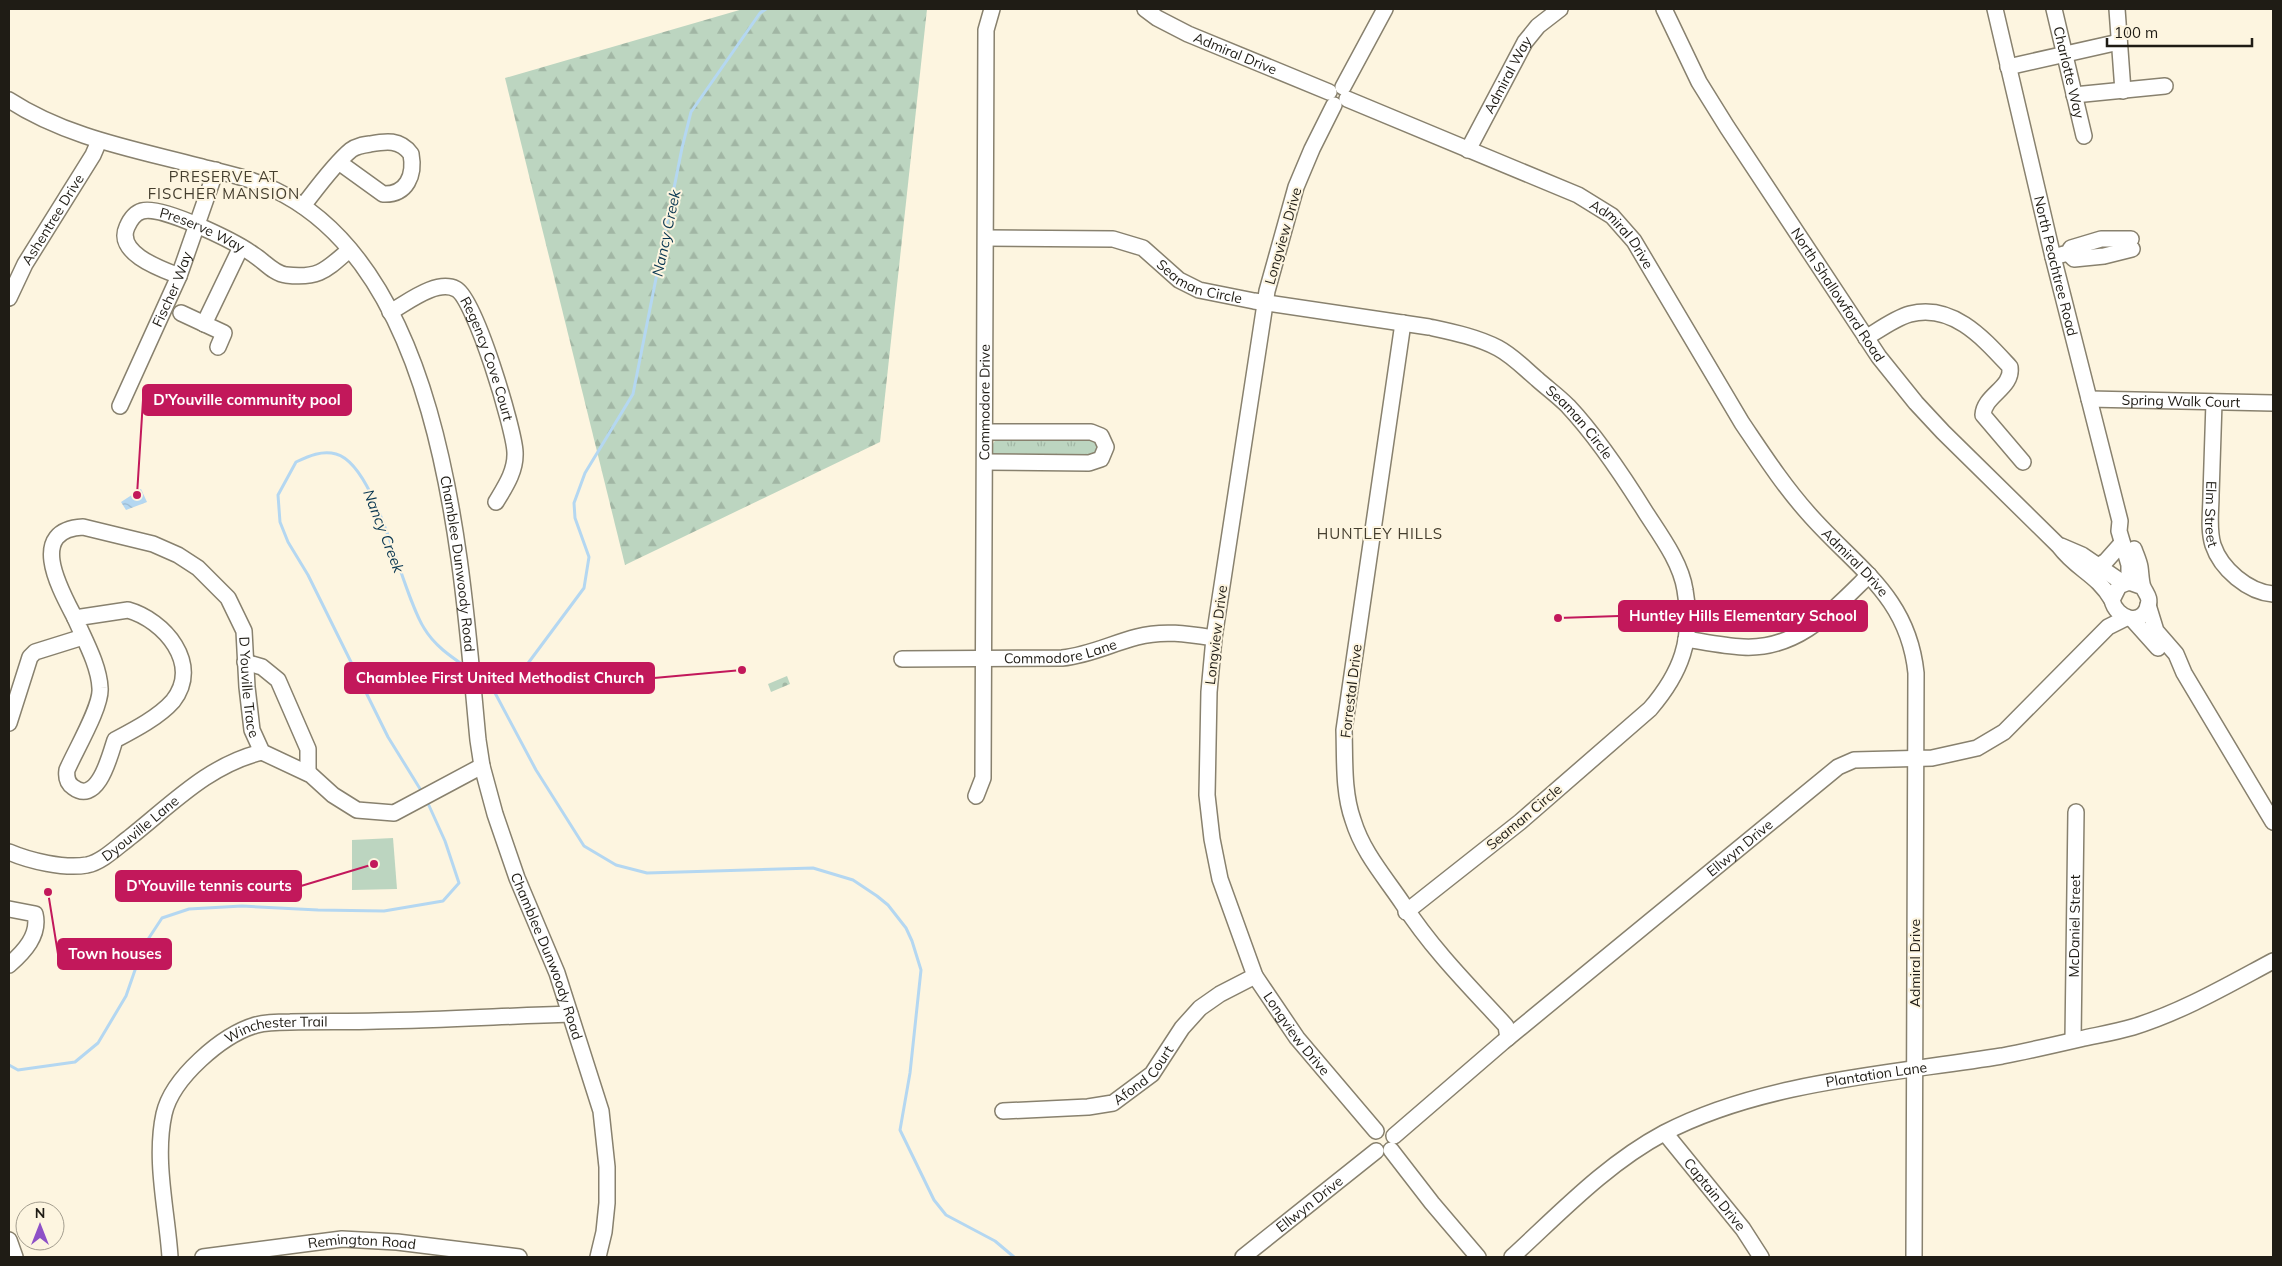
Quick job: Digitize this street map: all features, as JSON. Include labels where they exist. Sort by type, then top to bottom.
[{"type":"street","name":"Commodore Drive","points":[[976,796],[983,778],[986,30],[992,9]]},
{"type":"street","name":"Admiral Drive","points":[[1145,9],[1157,18],[1188,34],[1578,195],[1602,208],[1634,241],[1742,423],[1761,451],[1806,511],[1869,576],[1898,611],[1909,636],[1916,673],[1914,1257]]},
{"type":"street","name":"Longview Drive","points":[[1385,9],[1338,96],[1296,187],[1265,302],[1214,638],[1209,692],[1207,795],[1212,839],[1220,879],[1255,976],[1297,1038],[1376,1131],[1385,1129],[1387,1146]]},
{"type":"street","name":"Admiral Way","points":[[1468,150],[1525,42],[1538,26],[1560,9]]},
{"type":"street","name":"North Shallowford Road","points":[[1664,9],[1699,82],[1722,120],[1866,338],[1916,403],[2059,546],[2069,559],[2101,583],[2113,603]]},
{"type":"street","name":"North Peachtree Road","points":[[1995,9],[2008,67],[2061,255],[2089,399],[2120,521],[2119,531],[2130,566],[2132,584],[2148,596],[2148,606],[2156,631],[2176,654],[2184,673],[2268,802],[2273,822]]},
{"type":"street","name":"Charlotte Way","points":[[2054,9],[2084,136]]},
{"type":"street","points":[[2117,9],[2123,91]]},
{"type":"street","points":[[2008,67],[2119,42]]},
{"type":"street","points":[[2074,96],[2165,86]]},
{"type":"street","name":"Chamblee Dunwoody Road","points":[[9,100],[51,123],[99,141],[216,170],[263,185],[303,206],[318,218],[349,250],[374,285],[390,312],[410,356],[440,451],[457,539],[482,766],[495,814],[517,878],[557,973],[601,1110],[607,1167],[607,1203],[604,1232],[598,1257]]},
{"type":"street","name":"Ashentree Drive","points":[[9,298],[25,264],[93,155],[99,141]]},
{"type":"street","points":[[303,206],[352,149],[358,146],[395,142],[407,148],[411,154],[412,174],[403,188],[396,192],[383,194],[340,163]]},
{"type":"street","name":"Fischer Way","points":[[120,406],[179,276],[216,170]]},
{"type":"street","name":"Preserve Way","points":[[179,276],[151,264],[134,253],[126,244],[125,231],[134,216],[147,210],[198,225],[241,247],[276,272],[285,276],[318,274],[349,250]]},
{"type":"street","name":"Seaman Circle","points":[[986,238],[1113,239],[1131,243],[1153,255],[1173,275],[1188,286],[1220,295],[1403,323],[1457,334],[1497,348],[1513,358],[1568,406],[1617,468],[1657,529],[1675,562],[1685,590],[1688,620],[1686,639],[1677,672],[1669,687],[1650,709],[1520,822],[1406,912]]},
{"type":"street","points":[[2061,255],[2071,248],[2101,239],[2132,244]]},
{"type":"street","points":[[204,324],[241,247]]},
{"type":"street","name":"Regency Cove Court","points":[[390,312],[424,293],[443,287],[456,289],[466,298],[494,371],[515,452],[513,468],[496,502]]},
{"type":"street","points":[[181,313],[224,333],[218,347]]},
{"type":"street","points":[[1866,338],[1910,314],[1921,313],[1944,316],[1979,333],[2010,367],[2011,373],[2007,381],[1984,407],[1983,415],[2023,462]]},
{"type":"street","name":"Forrestal Drive","points":[[1403,323],[1344,730],[1345,770],[1352,820],[1361,842],[1374,865],[1406,912],[1444,958],[1506,1026],[1508,1038]]},
{"type":"street","name":"Spring Walk Court","points":[[2089,399],[2273,403]]},
{"type":"street","name":"Elm Street","points":[[2214,402],[2211,523],[2214,547],[2225,566],[2238,579],[2252,588],[2273,594]]},
{"type":"street","points":[[985,432],[1091,432],[1101,436],[1106,448],[1101,459],[1088,463],[985,462]]},
{"type":"street","name":"North Peachtree Road","points":[[2120,521],[2127,528],[2140,566],[2132,584]]},
{"type":"street","name":"D Youville Trace","points":[[75,618],[128,610],[142,614],[154,620],[173,641],[180,655],[182,666],[182,677],[174,699],[164,710],[115,740],[103,774],[94,788],[86,791],[77,790],[70,786],[66,777],[70,762],[97,704],[101,689],[83,637],[57,584],[51,549],[63,532],[72,528],[83,527],[153,544],[178,555],[198,568],[228,598],[244,631],[245,662],[252,730],[262,752],[308,773],[333,795],[357,810],[394,813],[482,766]]},
{"type":"street","points":[[2098,566],[2122,542]]},
{"type":"street","name":"North Shallowford Road","points":[[2059,546],[2069,548],[2132,584]]},
{"type":"street","points":[[1686,639],[1744,647],[1774,644],[1789,639],[1804,632],[1829,615],[1869,576]]},
{"type":"street","points":[[2108,627],[2115,590],[2132,584]]},
{"type":"street","name":"North Peachtree Road","points":[[2113,603],[2121,616],[2129,618],[2173,666],[2184,673]]},
{"type":"street","points":[[2129,618],[2142,615],[2148,606]]},
{"type":"street","name":"Ellwyn Drive","points":[[1243,1257],[1387,1146],[1508,1038],[1838,767],[1854,760],[1948,755],[1977,748],[2004,732],[2108,627],[2129,618]]},
{"type":"street","name":"Commodore Lane","points":[[902,659],[984,660],[1074,657],[1154,633],[1185,634],[1214,638]]},
{"type":"street","points":[[9,724],[30,657],[35,652],[83,637]]},
{"type":"street","points":[[245,662],[262,667],[278,680],[308,749],[308,773]]},
{"type":"street","name":"Dyouville Lane","points":[[9,852],[32,862],[88,865],[106,855],[190,788],[225,764],[240,757],[262,752]]},
{"type":"street","name":"McDaniel Street","points":[[2073,1040],[2076,812]]},
{"type":"street","points":[[9,910],[35,914],[37,920],[31,942],[9,965]]},
{"type":"street","name":"Plantation Lane","points":[[1512,1257],[1603,1173],[1665,1132],[1730,1106],[1791,1090],[2004,1055],[2133,1027],[2172,1012],[2228,986],[2273,961]]},
{"type":"street","name":"Afond Court","points":[[1003,1110],[1088,1107],[1113,1103],[1152,1074],[1182,1028],[1200,1008],[1220,994],[1255,976]]},
{"type":"street","name":"Winchester Trail","points":[[170,1257],[167,1214],[160,1168],[165,1112],[188,1071],[206,1054],[232,1037],[256,1025],[282,1022],[376,1021],[570,1014]]},
{"type":"street","name":"Captain Drive","points":[[1665,1132],[1674,1146],[1743,1229],[1761,1257]]},
{"type":"street","points":[[1387,1146],[1478,1257]]},
{"type":"street","points":[[9,1240],[15,1257]]},
{"type":"street","name":"Remington Road","points":[[203,1257],[342,1240],[397,1242],[519,1257]]},
{"type":"green space","points":[[743,9],[927,9],[880,442],[625,565],[505,78]]},
{"type":"green space","points":[[996,439],[1093,439],[1100,447],[1093,457],[996,457],[991,451],[991,447]]},
{"type":"green space","points":[[787,676],[790,684],[771,692],[768,684]]},
{"type":"green space","points":[[393,838],[397,889],[352,890],[352,840]]},
{"type":"water","points":[[141,489],[147,502],[126,510],[121,502]]},
{"type":"waterway","name":"Nancy Creek","points":[[494,691],[510,690],[521,683],[523,670],[584,588],[589,557],[575,518],[574,503],[585,473],[633,394],[682,148],[691,112],[760,13],[766,9]]},
{"type":"waterway","name":"Nancy Creek","points":[[422,792],[388,737],[308,575],[288,542],[280,522],[278,495],[296,462],[321,453],[331,453],[351,463],[364,481],[376,504],[415,611],[424,628],[437,645],[466,667]]},
{"type":"waterway","points":[[477,674],[488,682],[494,691],[536,770],[584,846],[616,865],[647,873],[813,868],[853,880],[888,905],[906,928],[921,970],[910,1073],[900,1130],[934,1200],[946,1215],[995,1241],[1014,1257]]},
{"type":"waterway","name":"Nancy Creek","points":[[9,1065],[18,1070],[75,1062],[98,1043],[126,996],[143,947],[162,918],[189,909],[242,906],[384,911],[443,901],[459,883],[445,841],[426,799]]},
{"type":"place","name":"D'Youville community pool","points":[[137,495]]},
{"type":"place","name":"Huntley Hills Elementary School","points":[[1558,618]]},
{"type":"place","name":"Chamblee First United Methodist Church","points":[[742,670]]},
{"type":"place","name":"D'Youville tennis courts","points":[[374,864]]},
{"type":"place","name":"Town houses","points":[[48,892]]},
{"type":"district","name":"PRESERVE AT FISCHER MANSION","points":[[224,184]]},
{"type":"district","name":"HUNTLEY HILLS","points":[[1380,533]]}]
